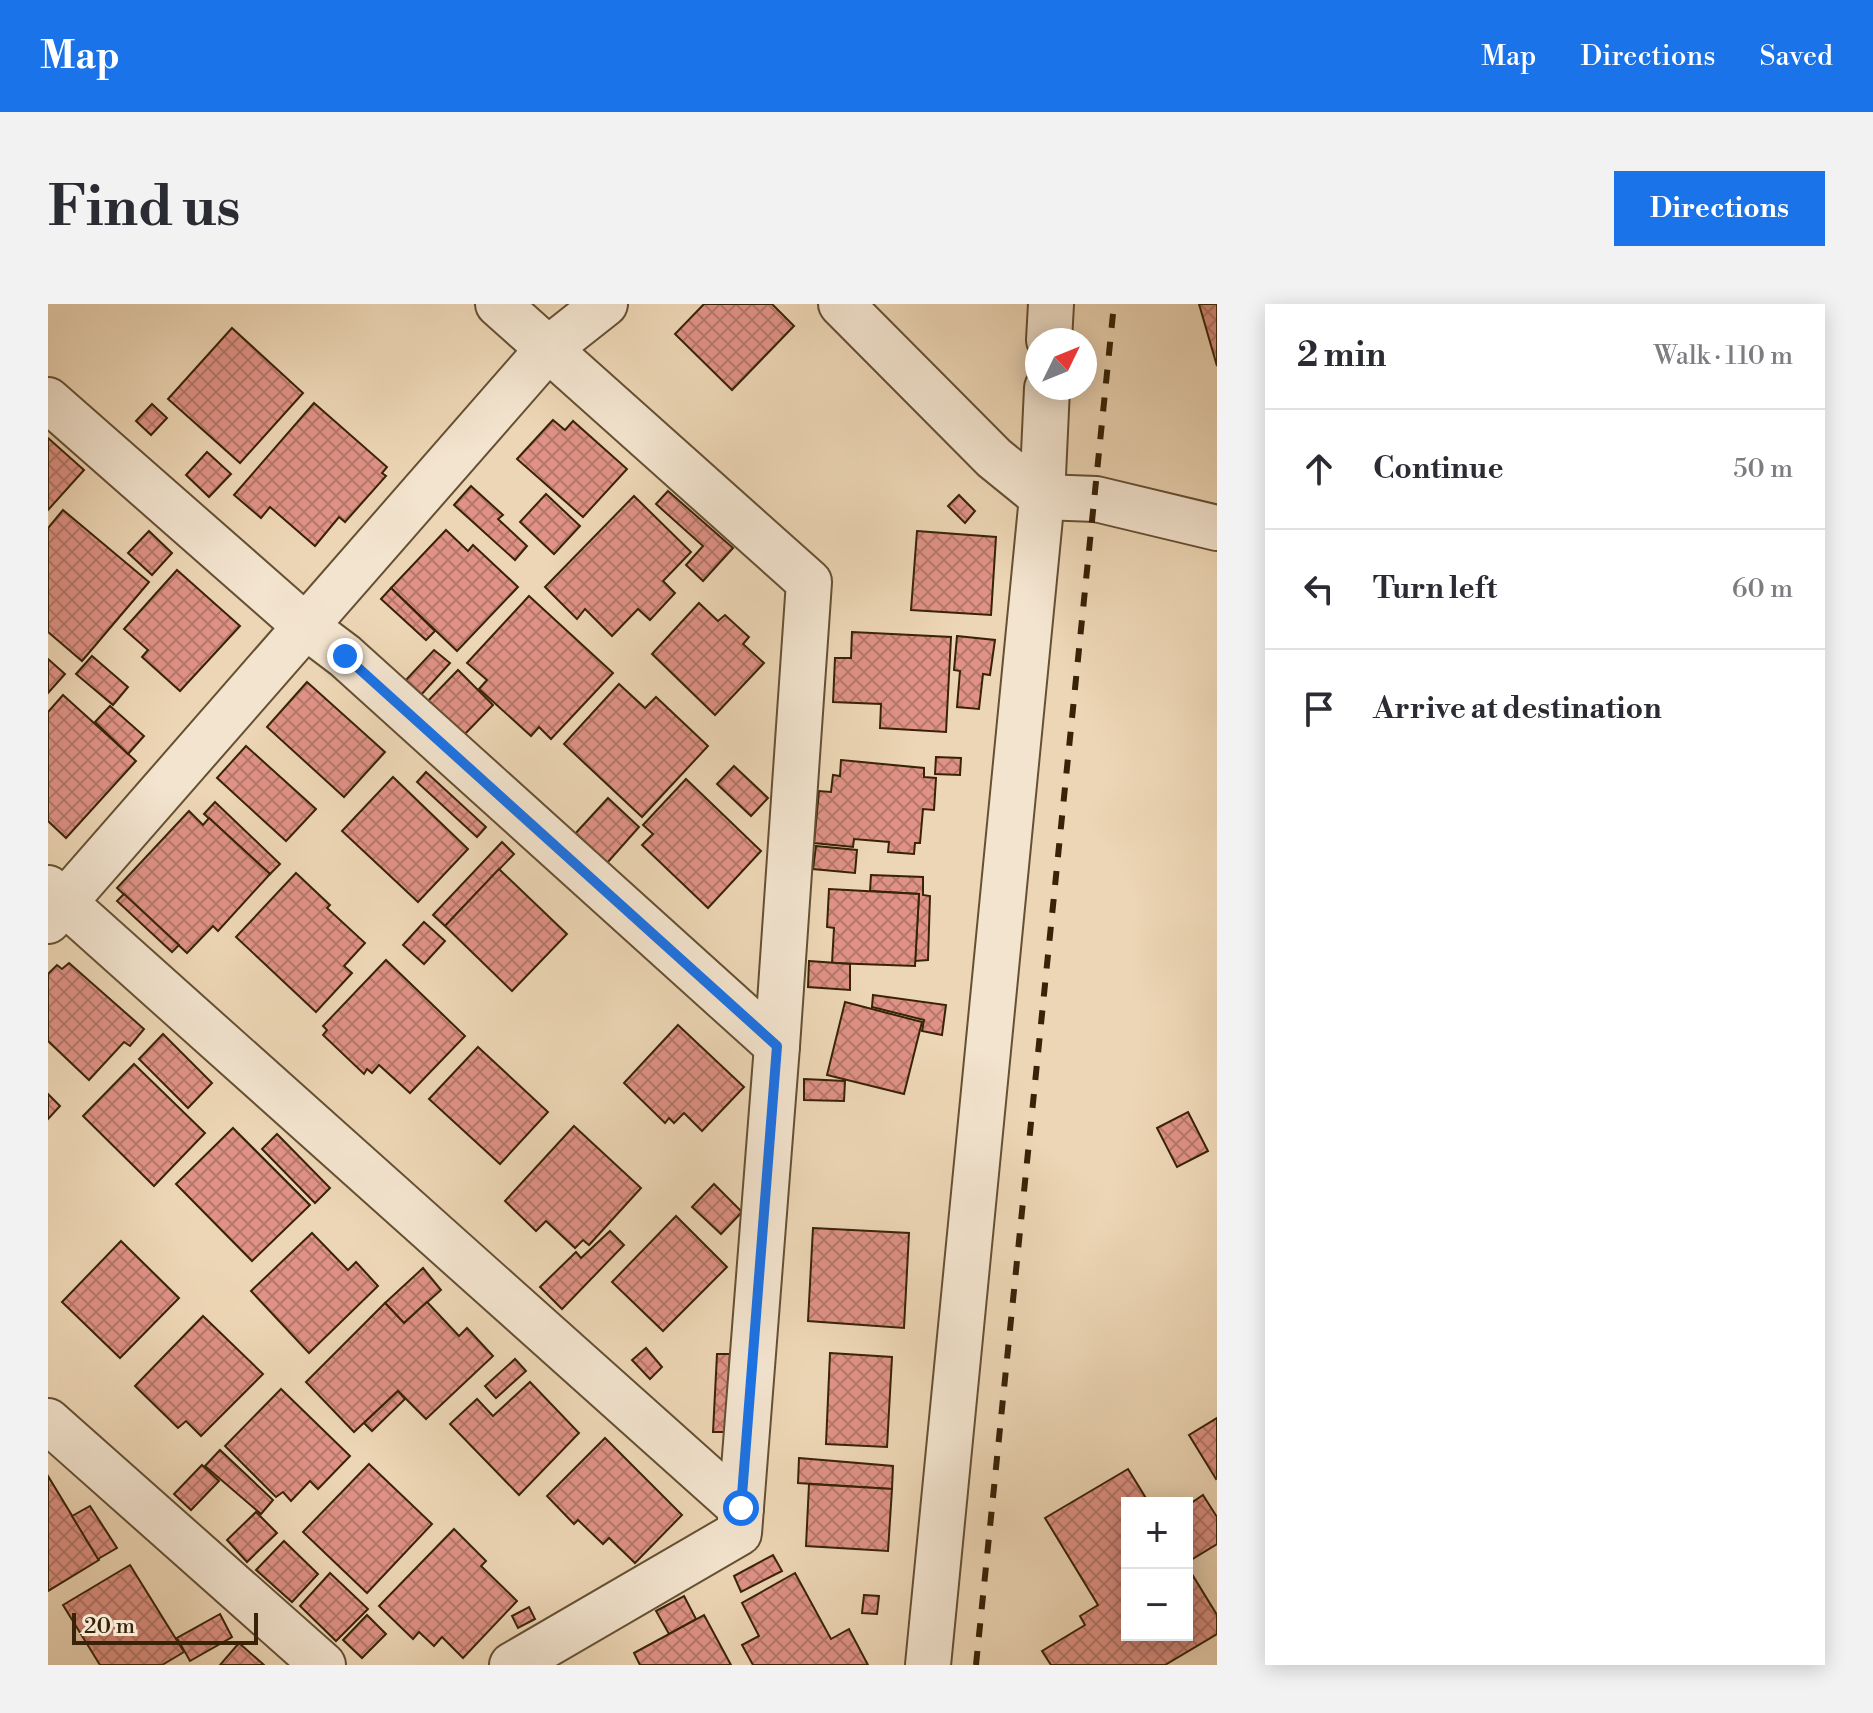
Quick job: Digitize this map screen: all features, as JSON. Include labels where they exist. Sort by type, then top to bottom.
[{"type":"street","points":[[498,304],[809,582],[739,1533],[512,1665]]},
{"type":"street","points":[[605,304],[548,349],[53,903],[741,1508]]},
{"type":"street","points":[[841,304],[994,458],[1042,497],[1096,499],[1217,528]]},
{"type":"street","points":[[1050,328],[1051,304]]},
{"type":"street","points":[[48,400],[304,625],[345,656],[777,1046]]},
{"type":"street","points":[[928,1665],[1042,497],[1046,400]]},
{"type":"street","points":[[48,1421],[323,1665]]},
{"type":"building","points":[[704,304],[772,304],[794,326],[732,390],[675,334]]},
{"type":"building","points":[[1199,304],[1217,304],[1217,366]]},
{"type":"building","points":[[232,328],[303,393],[240,463],[168,399]]},
{"type":"building","points":[[314,403],[387,467],[382,473],[386,476],[345,522],[339,517],[315,546],[270,507],[261,518],[234,495]]},
{"type":"building","points":[[152,404],[167,418],[151,435],[136,421]]},
{"type":"building","points":[[553,420],[565,430],[573,421],[627,469],[583,517],[517,459]]},
{"type":"building","points":[[48,438],[84,470],[48,510]]},
{"type":"building","points":[[207,452],[231,474],[209,497],[186,475]]},
{"type":"building","points":[[471,486],[503,515],[498,519],[527,546],[515,560],[454,505]]},
{"type":"building","points":[[668,491],[733,548],[703,581],[686,565],[703,546],[656,504]]},
{"type":"building","points":[[546,494],[580,526],[554,554],[520,522]]},
{"type":"building","points":[[959,495],[975,511],[965,523],[948,506]]},
{"type":"building","points":[[634,496],[691,552],[663,581],[675,593],[650,620],[638,609],[612,636],[585,609],[577,619],[545,587]]},
{"type":"building","points":[[63,510],[149,582],[82,661],[48,632],[48,528]]},
{"type":"building","points":[[446,530],[468,551],[473,545],[518,587],[457,651],[391,588]]},
{"type":"building","points":[[149,531],[172,553],[152,575],[128,553]]},
{"type":"building","points":[[917,531],[996,537],[991,615],[911,610]]},
{"type":"building","points":[[177,570],[240,626],[180,691],[142,657],[148,650],[124,629]]},
{"type":"building","points":[[391,588],[435,631],[426,640],[381,599]]},
{"type":"building","points":[[529,596],[613,673],[551,739],[539,727],[531,736],[479,689],[487,680],[467,663]]},
{"type":"building","points":[[699,603],[718,621],[725,615],[749,637],[743,644],[764,663],[715,715],[652,654]]},
{"type":"building","points":[[852,632],[951,637],[946,732],[880,728],[881,704],[833,702],[835,658],[851,658]]},
{"type":"building","points":[[957,636],[995,640],[990,675],[983,674],[979,709],[957,707],[960,671],[954,670]]},
{"type":"building","points":[[434,650],[450,663],[420,696],[405,681]]},
{"type":"building","points":[[92,656],[128,687],[113,705],[76,674]]},
{"type":"building","points":[[48,659],[65,674],[48,693]]},
{"type":"building","points":[[458,670],[493,705],[462,737],[426,703]]},
{"type":"building","points":[[307,682],[385,752],[344,797],[267,727]]},
{"type":"building","points":[[619,684],[645,708],[656,697],[708,746],[642,817],[564,744]]},
{"type":"building","points":[[63,695],[136,761],[66,838],[48,821],[48,712]]},
{"type":"building","points":[[110,706],[144,736],[128,754],[95,722]]},
{"type":"building","points":[[246,746],[316,809],[286,841],[217,778]]},
{"type":"building","points":[[936,757],[961,758],[960,775],[935,774]]},
{"type":"building","points":[[841,760],[924,768],[924,777],[936,778],[934,810],[923,809],[920,843],[915,843],[914,854],[888,852],[889,842],[854,839],[853,847],[814,843],[819,791],[831,792],[833,775],[840,776]]},
{"type":"building","points":[[734,766],[768,798],[751,816],[717,784]]},
{"type":"building","points":[[426,772],[486,827],[477,837],[417,782]]},
{"type":"building","points":[[393,777],[468,849],[418,902],[342,831]]},
{"type":"building","points":[[686,779],[761,851],[708,908],[642,845],[653,834],[643,825]]},
{"type":"building","points":[[608,798],[639,827],[607,863],[574,835]]},
{"type":"building","points":[[215,802],[280,864],[270,874],[204,814]]},
{"type":"building","points":[[189,811],[203,825],[209,818],[270,874],[218,931],[213,926],[187,953],[117,888]]},
{"type":"building","points":[[502,842],[514,854],[445,926],[433,915]]},
{"type":"building","points":[[816,846],[857,850],[855,873],[813,869]]},
{"type":"building","points":[[499,869],[567,934],[512,991],[445,926]]},
{"type":"building","points":[[296,873],[330,905],[327,908],[365,943],[344,966],[352,973],[316,1012],[236,937]]},
{"type":"building","points":[[871,875],[923,877],[923,895],[930,896],[928,960],[915,961],[919,894],[870,891]]},
{"type":"building","points":[[829,889],[919,894],[915,966],[832,963],[834,928],[827,927]]},
{"type":"building","points":[[124,894],[179,945],[172,952],[117,901]]},
{"type":"building","points":[[424,922],[445,941],[424,964],[403,945]]},
{"type":"building","points":[[386,960],[465,1036],[410,1093],[379,1065],[372,1073],[367,1069],[364,1074],[323,1035],[327,1030],[323,1026]]},
{"type":"building","points":[[809,961],[850,964],[850,990],[808,987]]},
{"type":"building","points":[[69,963],[144,1029],[130,1046],[124,1042],[89,1080],[48,1041],[48,974],[57,965],[62,969]]},
{"type":"building","points":[[873,995],[946,1005],[942,1035],[922,1031],[924,1020],[872,1007]]},
{"type":"building","points":[[845,1002],[922,1022],[904,1094],[827,1075]]},
{"type":"building","points":[[678,1025],[744,1087],[702,1131],[684,1113],[674,1123],[669,1118],[665,1123],[624,1083]]},
{"type":"building","points":[[163,1034],[212,1083],[188,1108],[139,1059]]},
{"type":"building","points":[[478,1047],[548,1112],[500,1164],[429,1099]]},
{"type":"building","points":[[134,1064],[205,1133],[154,1186],[83,1116]]},
{"type":"building","points":[[804,1079],[845,1081],[844,1101],[804,1100]]},
{"type":"building","points":[[48,1094],[60,1106],[48,1119]]},
{"type":"building","points":[[1188,1112],[1208,1151],[1177,1167],[1157,1128]]},
{"type":"building","points":[[574,1126],[641,1188],[589,1245],[583,1240],[575,1248],[546,1221],[536,1231],[505,1201]]},
{"type":"building","points":[[233,1128],[310,1205],[252,1261],[176,1184]]},
{"type":"building","points":[[277,1134],[330,1188],[315,1203],[262,1149]]},
{"type":"building","points":[[714,1184],[742,1212],[721,1234],[692,1207]]},
{"type":"building","points":[[676,1216],[727,1267],[663,1331],[612,1282]]},
{"type":"building","points":[[813,1228],[909,1233],[904,1328],[808,1321]]},
{"type":"building","points":[[610,1231],[624,1245],[562,1309],[540,1287],[576,1252],[581,1258]]},
{"type":"building","points":[[312,1233],[348,1270],[356,1262],[378,1286],[309,1353],[251,1291]]},
{"type":"building","points":[[121,1241],[179,1298],[120,1358],[62,1302]]},
{"type":"building","points":[[423,1268],[441,1290],[404,1323],[385,1303]]},
{"type":"building","points":[[427,1302],[459,1336],[467,1328],[493,1356],[426,1419],[398,1391],[354,1432],[306,1382],[385,1303],[404,1323]]},
{"type":"building","points":[[203,1316],[263,1374],[201,1436],[186,1421],[178,1428],[135,1386]]},
{"type":"building","points":[[646,1348],[662,1367],[650,1379],[632,1360]]},
{"type":"building","points":[[830,1353],[892,1357],[887,1447],[826,1444]]},
{"type":"building","points":[[717,1354],[730,1354],[726,1432],[713,1432]]},
{"type":"building","points":[[515,1359],[526,1371],[496,1398],[485,1386]]},
{"type":"building","points":[[530,1382],[579,1433],[519,1495],[450,1424],[477,1399],[493,1416]]},
{"type":"building","points":[[281,1389],[350,1456],[318,1489],[310,1481],[291,1501],[283,1492],[276,1497],[225,1446]]},
{"type":"building","points":[[398,1391],[405,1399],[372,1431],[364,1423]]},
{"type":"building","points":[[1217,1418],[1217,1478],[1216,1479],[1189,1435]]},
{"type":"building","points":[[605,1438],[682,1515],[635,1563],[609,1538],[603,1544],[578,1520],[574,1524],[547,1496]]},
{"type":"building","points":[[220,1450],[273,1500],[261,1514],[205,1466]]},
{"type":"building","points":[[799,1458],[893,1466],[892,1489],[798,1483]]},
{"type":"building","points":[[369,1464],[432,1524],[367,1593],[303,1532]]},
{"type":"building","points":[[202,1465],[219,1481],[191,1510],[174,1494]]},
{"type":"building","points":[[1128,1469],[1145,1497],[1121,1497],[1121,1641],[1193,1641],[1193,1576],[1217,1615],[1217,1634],[1165,1665],[1051,1665],[1042,1651],[1085,1625],[1080,1616],[1098,1605],[1045,1518]]},
{"type":"building","points":[[48,1476],[99,1560],[48,1591]]},
{"type":"building","points":[[809,1484],[892,1489],[888,1551],[806,1546]]},
{"type":"building","points":[[1203,1495],[1217,1517],[1217,1544],[1193,1559],[1193,1502]]},
{"type":"building","points":[[90,1506],[117,1548],[98,1559],[72,1516]]},
{"type":"building","points":[[256,1512],[277,1533],[247,1562],[227,1540]]},
{"type":"building","points":[[454,1529],[486,1561],[481,1566],[517,1601],[463,1658],[442,1637],[434,1646],[419,1632],[413,1639],[379,1606]]},
{"type":"building","points":[[284,1541],[318,1574],[292,1602],[256,1570]]},
{"type":"building","points":[[773,1555],[782,1571],[741,1592],[734,1576]]},
{"type":"building","points":[[130,1565],[184,1652],[162,1665],[100,1665],[63,1605]]},
{"type":"building","points":[[330,1573],[368,1609],[336,1641],[300,1606]]},
{"type":"building","points":[[795,1573],[831,1639],[849,1629],[868,1665],[753,1665],[742,1645],[759,1636],[742,1603]]},
{"type":"building","points":[[864,1595],[879,1596],[877,1614],[862,1613]]},
{"type":"building","points":[[684,1596],[696,1619],[669,1634],[656,1611]]},
{"type":"building","points":[[529,1607],[535,1619],[518,1628],[512,1616]]},
{"type":"building","points":[[220,1614],[232,1637],[190,1661],[177,1638]]},
{"type":"building","points":[[367,1615],[386,1634],[362,1658],[343,1640]]},
{"type":"building","points":[[704,1615],[731,1665],[640,1665],[634,1653]]},
{"type":"building","points":[[239,1643],[264,1665],[220,1665]]},
{"type":"railway","points":[[976,1665],[1114,304]]},
{"type":"route","points":[[345,656],[777,1046],[741,1508]]}]
